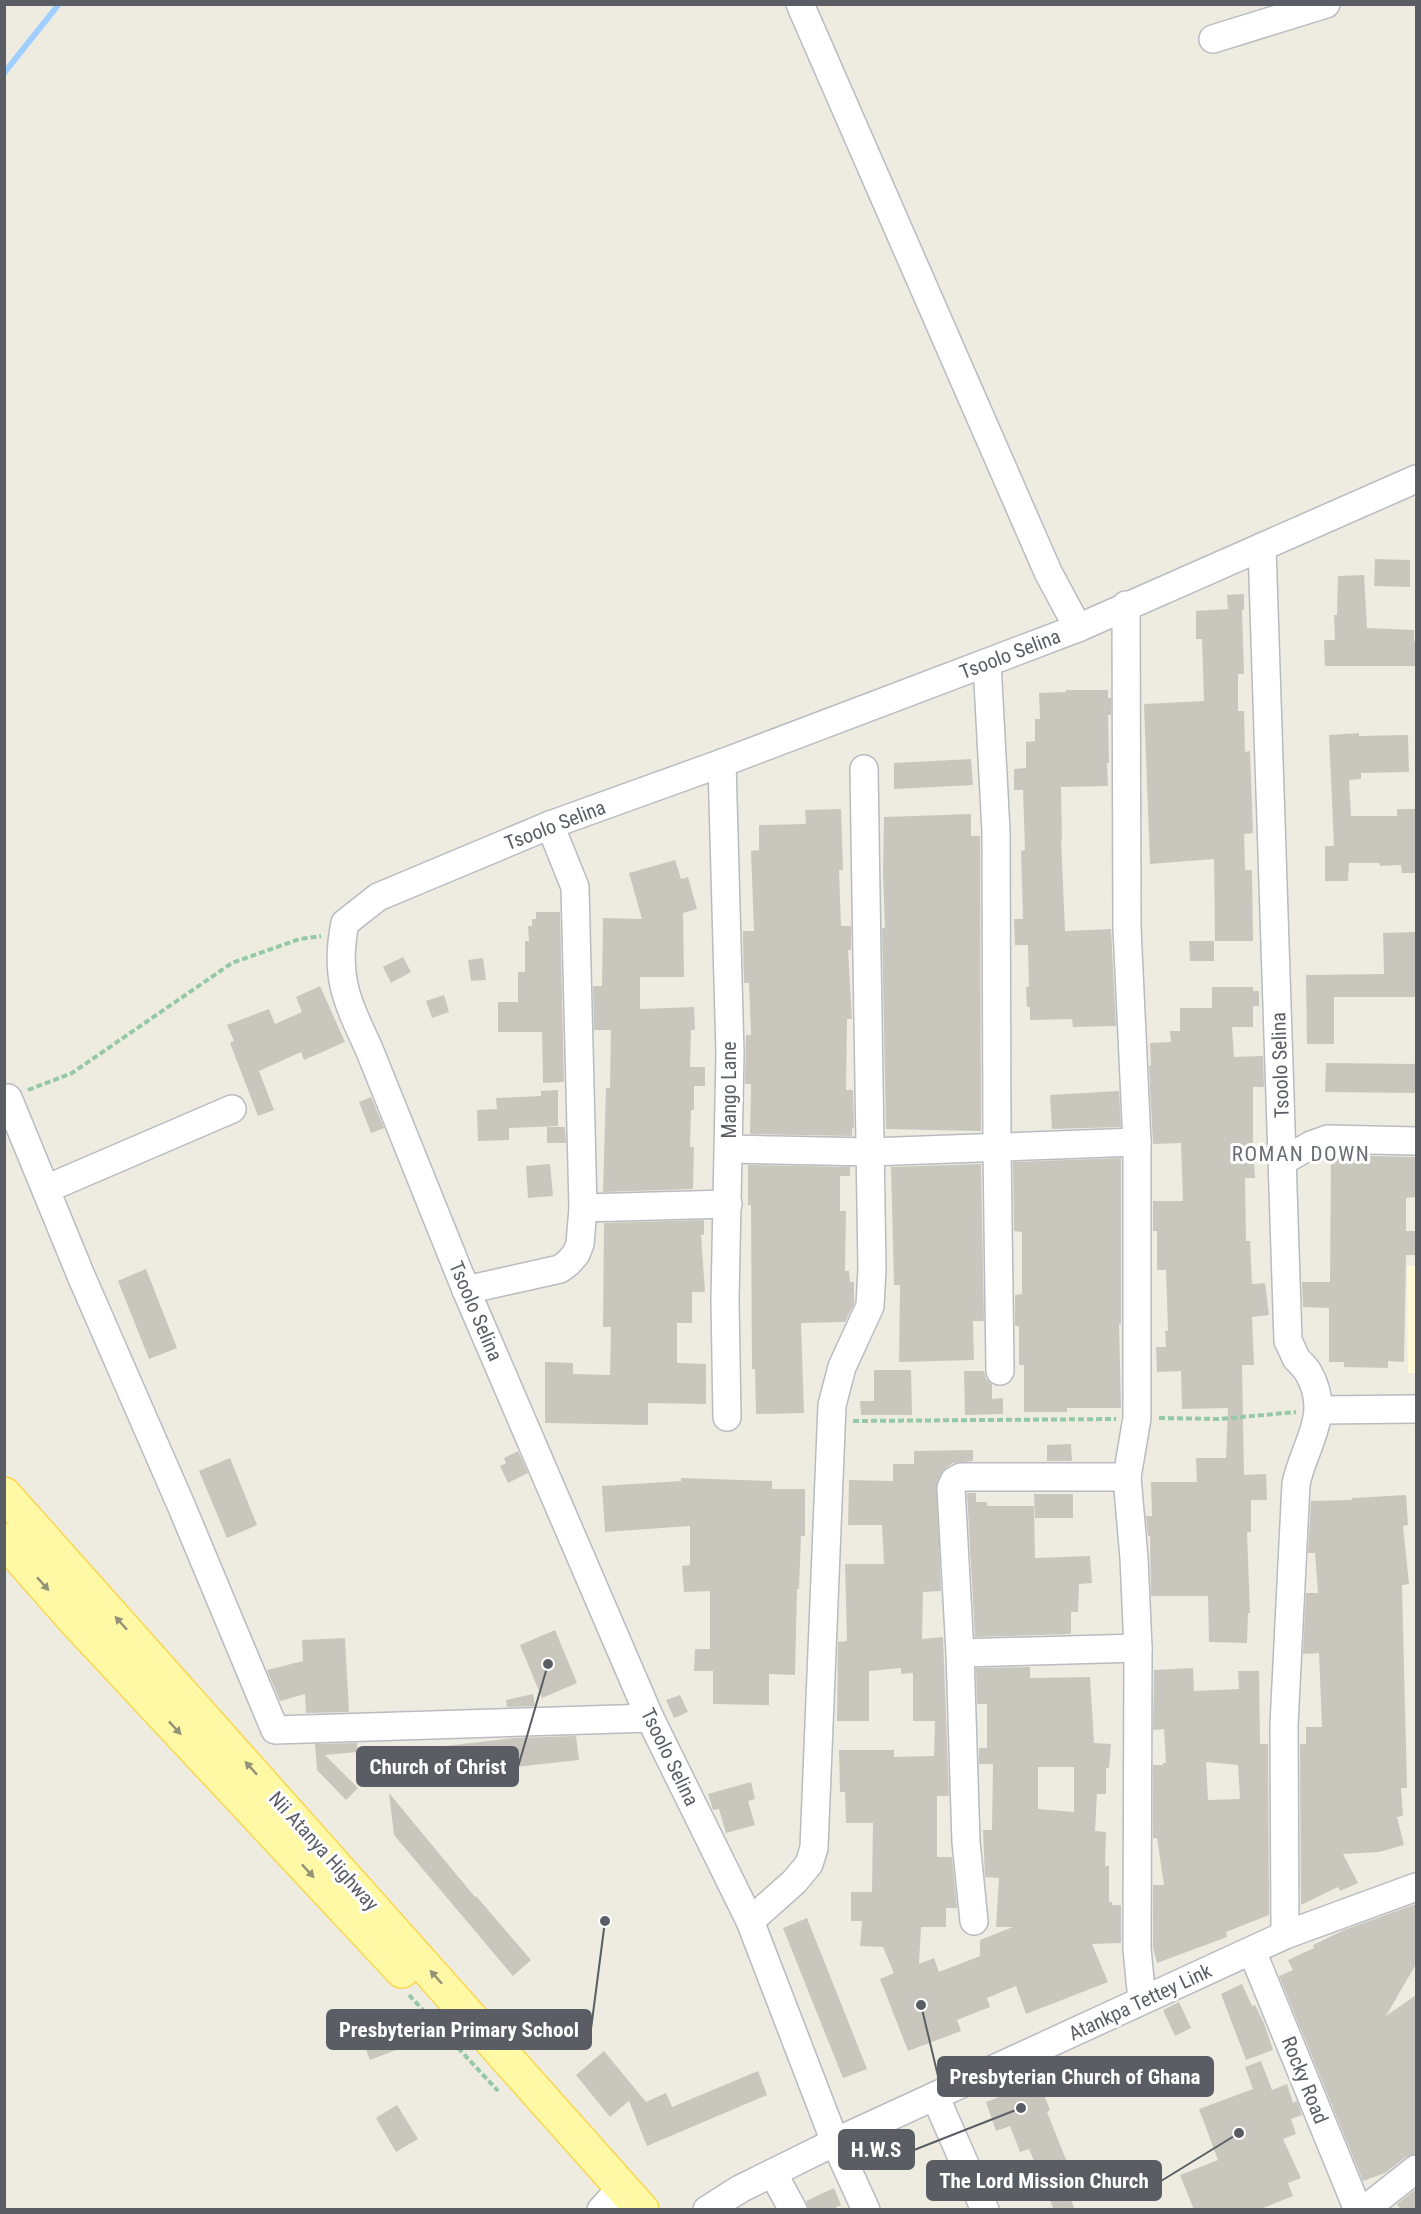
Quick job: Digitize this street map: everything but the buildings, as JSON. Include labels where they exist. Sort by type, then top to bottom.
[{"type":"main road","name":"Nii Atanya Highway","points":[[4,1494],[620,2207]]},
{"type":"main road","points":[[4,1540],[76,1622],[620,2207]]},
{"type":"street","points":[[800,4],[1048,572],[1078,628]]},
{"type":"street","points":[[1213,39],[1326,4]]},
{"type":"street","points":[[1262,547],[1416,479]]},
{"type":"street","name":"Tsoolo Selina","points":[[866,2210],[835,2142],[750,1921],[650,1718],[466,1290],[353,1013],[341,978],[340,960],[345,923],[378,897],[550,825],[722,763],[1078,628],[1262,547],[1288,1341],[1308,1373],[1320,1410]]},
{"type":"street","points":[[1126,605],[1127,928],[1137,1143],[1137,1418],[1127,1477],[1138,1648],[1137,1949],[1142,2000]]},
{"type":"street","points":[[987,663],[996,831],[1000,1371]]},
{"type":"street","name":"Mango Lane","points":[[722,763],[730,1053],[725,1300],[726,1417]]},
{"type":"street","points":[[750,1921],[794,1882],[809,1864],[814,1848],[832,1405],[842,1367],[870,1306],[872,1269],[864,769]]},
{"type":"street","points":[[466,1290],[560,1269],[576,1254],[580,1244],[584,1208],[575,887],[550,825]]},
{"type":"street","points":[[8,1098],[82,1278],[181,1505],[275,1730],[650,1718]]},
{"type":"street","points":[[46,1189],[232,1109]]},
{"type":"street","points":[[1283,1161],[1311,1145],[1328,1139],[1416,1141]]},
{"type":"street","points":[[729,1149],[870,1152],[1137,1143]]},
{"type":"street","points":[[584,1208],[728,1204]]},
{"type":"street","points":[[1285,1935],[1284,1725],[1296,1484],[1300,1464],[1312,1443],[1320,1410],[1416,1409]]},
{"type":"street","points":[[974,1921],[966,1842],[960,1653],[951,1488],[954,1481],[961,1478],[1127,1477]]},
{"type":"street","points":[[960,1653],[1138,1648]]},
{"type":"street","name":"Atankpa Tettey Link","points":[[707,2210],[740,2189],[835,2142],[1142,2000],[1285,1935],[1416,1887]]},
{"type":"street","name":"Rocky Road","points":[[1252,1951],[1358,2210]]},
{"type":"street","points":[[934,2096],[985,2210]]},
{"type":"street","points":[[1364,2210],[1416,2169]]},
{"type":"street","points":[[773,2173],[792,2210]]},
{"type":"path","points":[[8,1098],[72,1073],[232,963],[300,939],[343,934]]},
{"type":"path","points":[[832,1422],[1220,1419],[1320,1410]]},
{"type":"shaded area","points":[[1407,1266],[1416,1266],[1416,1373],[1408,1373]]},
{"type":"waterway","points":[[4,73],[59,4]]},
{"type":"place","name":"Church of Christ","points":[[548,1664]]},
{"type":"place","name":"Presbyterian Primary School","points":[[605,1921]]},
{"type":"place","name":"Presbyterian Church of Ghana","points":[[921,2005]]},
{"type":"place","name":"H.W.S","points":[[1021,2108]]},
{"type":"place","name":"The Lord Mission Church","points":[[1239,2133]]},
{"type":"district","name":"ROMAN DOWN","points":[[1301,1154]]}]
